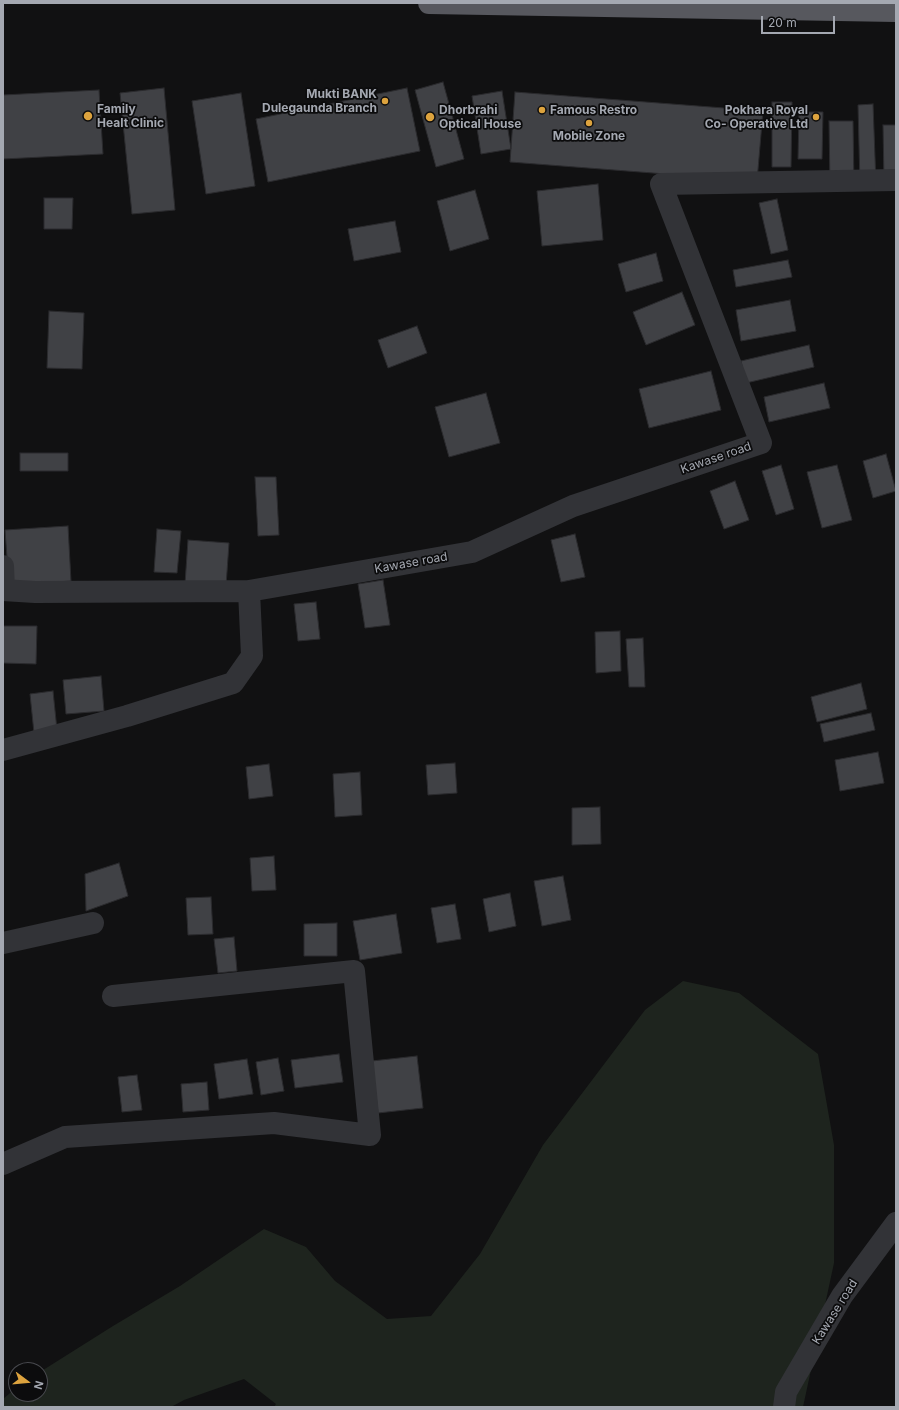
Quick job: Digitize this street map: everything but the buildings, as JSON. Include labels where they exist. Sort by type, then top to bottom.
[{"type":"highway","points":[[430,3],[896,12]]},
{"type":"street","name":"Kawase road","points":[[249,591],[472,552],[573,506],[761,443],[661,184],[896,180]]},
{"type":"street","points":[[3,566],[3,590],[35,592],[249,591],[252,656],[234,683],[127,716],[3,750]]},
{"type":"street","points":[[3,943],[93,923]]},
{"type":"street","points":[[3,1164],[64,1136],[274,1122],[370,1135],[354,971],[113,996]]},
{"type":"street","name":"Kawase road","points":[[784,1407],[786,1392],[842,1296],[896,1223]]},
{"type":"shaded area","points":[[683,981],[739,993],[818,1054],[834,1145],[834,1263],[803,1407],[274,1407],[276,1404],[244,1379],[184,1400],[171,1407],[3,1407],[3,1399],[8,1395],[8,1402],[48,1402],[48,1367],[180,1286],[264,1229],[306,1247],[335,1281],[387,1319],[431,1316],[480,1254],[543,1145],[645,1010]]},
{"type":"place","name":"Mukti BANK Dulegaunda Branch","points":[[385,101]]},
{"type":"place","name":"Famous Restro","points":[[542,110]]},
{"type":"place","name":"Family Healt Clinic","points":[[88,116]]},
{"type":"place","name":"Dhorbrahi Optical House","points":[[430,117]]},
{"type":"place","name":"Pokhara Royal Co- Operative Ltd","points":[[816,117]]},
{"type":"place","name":"Mobile Zone","points":[[589,123]]}]
